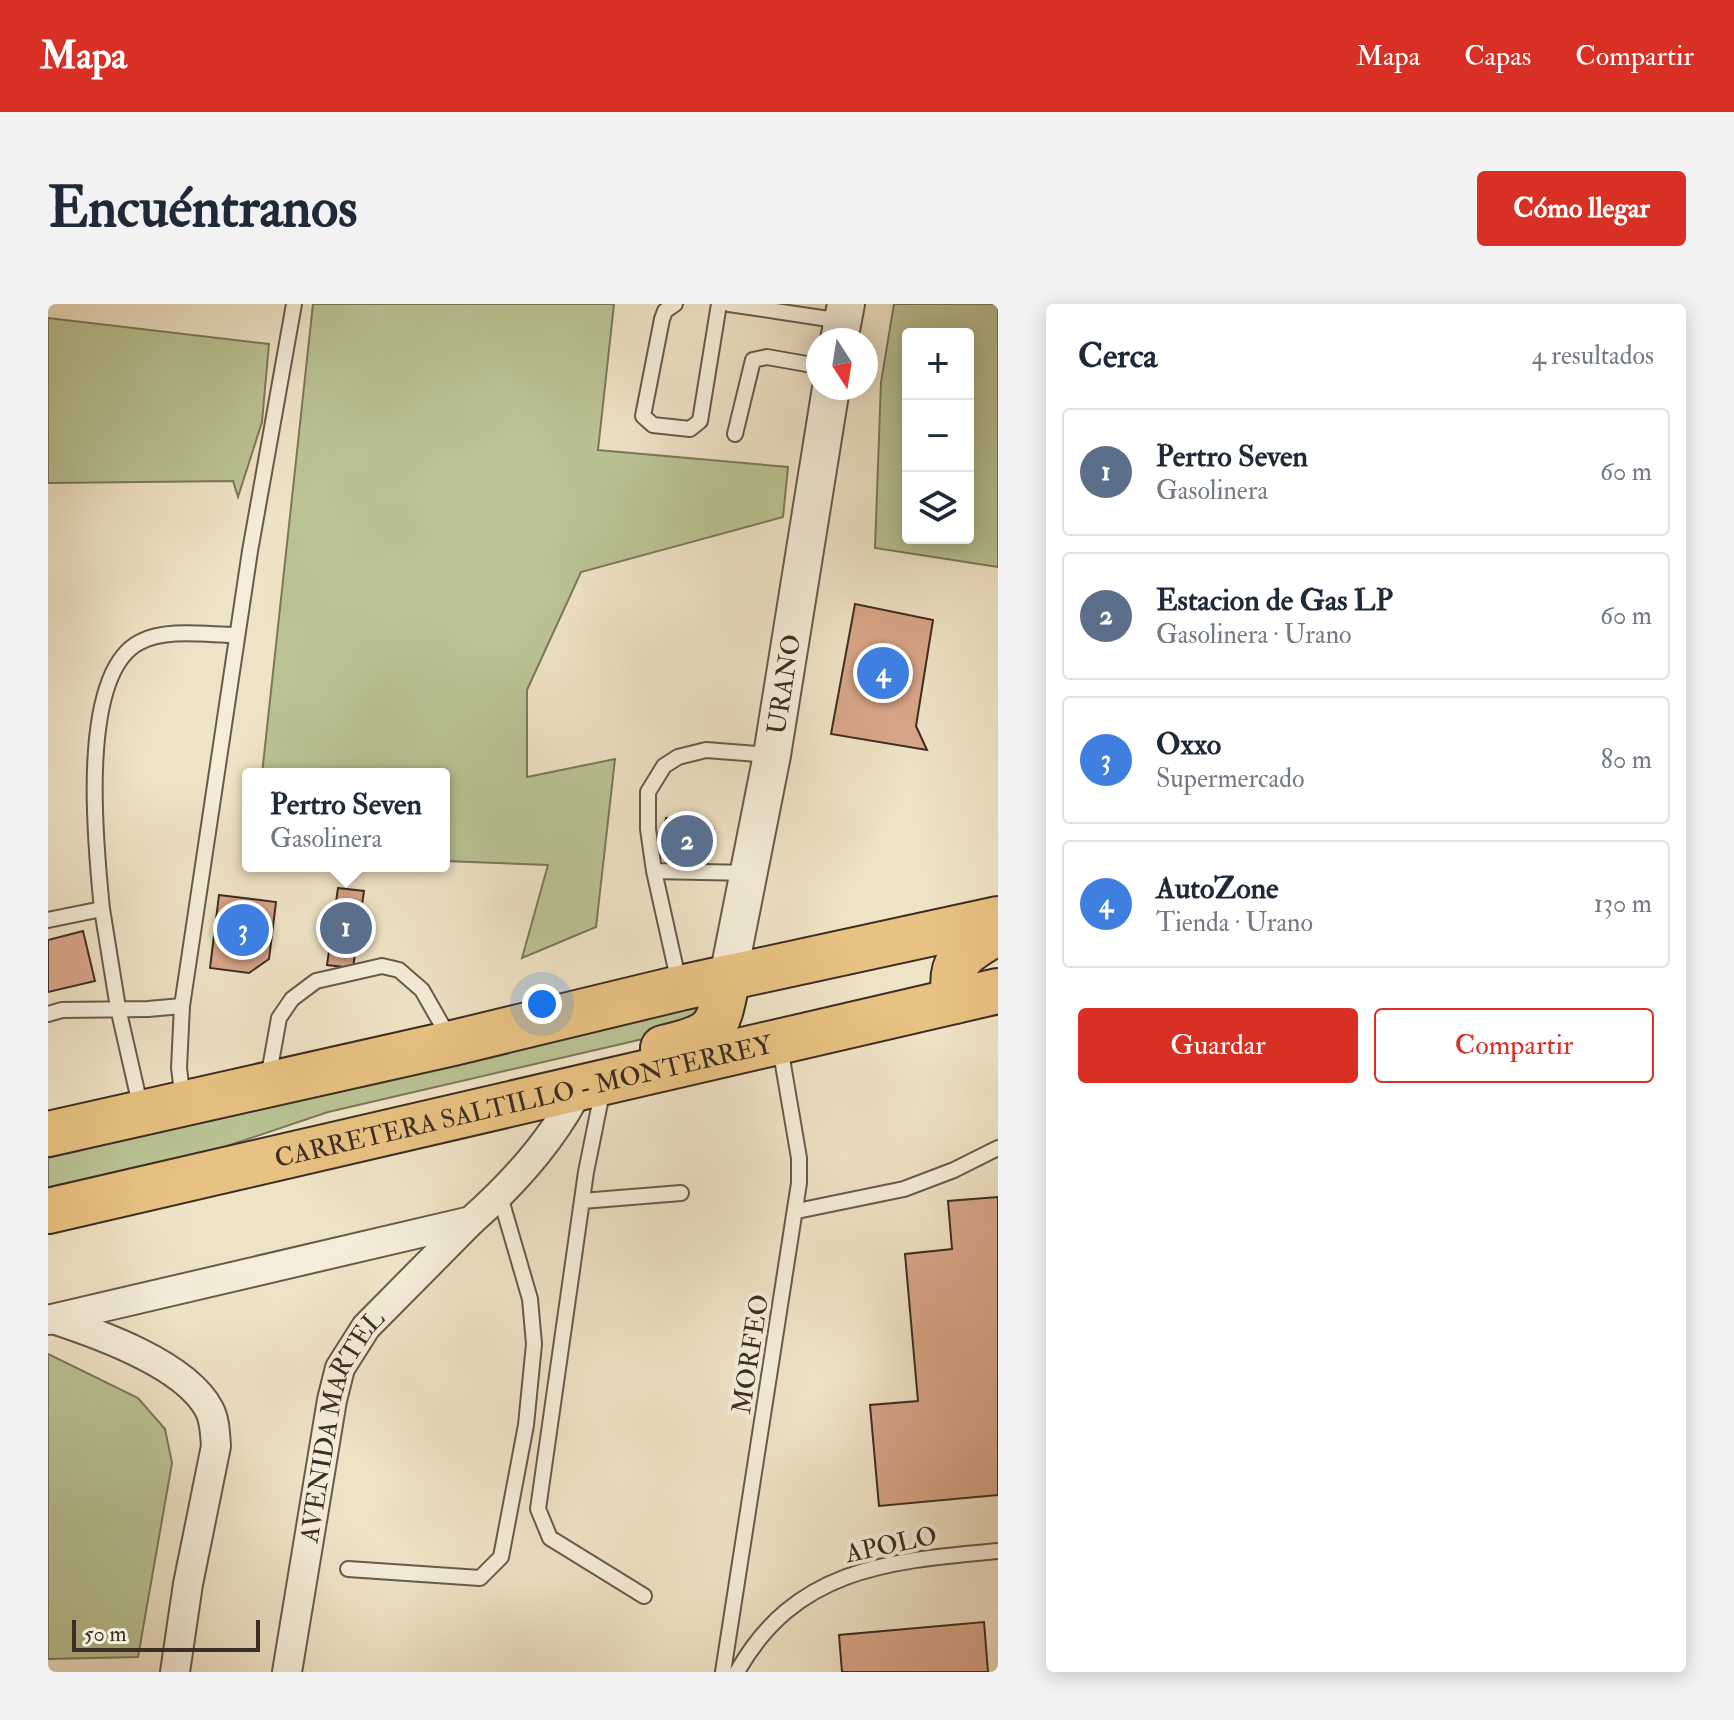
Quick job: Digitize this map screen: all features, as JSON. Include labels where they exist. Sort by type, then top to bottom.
[{"type":"main road","points":[[48,1134],[267,1086],[728,977],[838,956],[998,919]]},
{"type":"main road","points":[[955,1001],[951,978],[956,963],[972,948],[998,932]]},
{"type":"main road","points":[[48,1211],[149,1188],[212,1158],[320,1126],[591,1078],[707,1034],[719,1019],[728,977]]},
{"type":"main road","name":"CARRETERA SALTILLO - MONTERREY","points":[[591,1078],[780,1042],[998,991]]},
{"type":"street","name":"URANO","points":[[728,977],[772,755],[829,400]]},
{"type":"street","name":"AVENIDA MARTEL","points":[[287,1672],[324,1441],[340,1368],[366,1327],[500,1196],[591,1078]]},
{"type":"street","points":[[50,1319],[471,1221]]},
{"type":"street","points":[[50,1319],[108,1337],[144,1356],[180,1377],[209,1409],[216,1446],[188,1584],[175,1672]]},
{"type":"lane","points":[[162,1109],[179,1068],[182,1006],[237,635],[294,304]]},
{"type":"lane","points":[[675,304],[665,311],[662,319],[643,416],[653,425],[690,429],[700,421],[719,304]]},
{"type":"lane","points":[[729,304],[843,322]]},
{"type":"lane","points":[[735,434],[753,360],[767,357],[806,364]]},
{"type":"lane","points":[[162,1109],[118,1008],[102,909],[94,821],[96,755],[108,680],[128,649],[160,635],[237,635]]},
{"type":"lane","points":[[680,988],[654,871],[648,792],[664,766],[678,757],[706,750],[772,755]]},
{"type":"lane","points":[[654,871],[749,873]]},
{"type":"lane","points":[[48,920],[102,909]]},
{"type":"lane","points":[[267,1086],[279,1018],[292,999],[316,981],[382,966],[399,970],[422,990],[453,1043]]},
{"type":"lane","points":[[48,1014],[62,1010],[182,1006]]},
{"type":"lane","name":"MORFEO","points":[[723,1672],[797,1211],[799,1158],[780,1042]]},
{"type":"lane","points":[[591,1078],[582,1201],[538,1509],[550,1538],[644,1596]]},
{"type":"lane","points":[[797,1211],[904,1189],[954,1170],[998,1148]]},
{"type":"lane","points":[[582,1201],[681,1193]]},
{"type":"lane","points":[[348,1569],[480,1578],[501,1557],[526,1425],[534,1344],[530,1299],[500,1196]]},
{"type":"lane","name":"APOLO","points":[[737,1672],[751,1648],[778,1619],[811,1593],[851,1573],[909,1559],[998,1551]]},
{"type":"green space","points":[[313,304],[614,304],[598,450],[788,467],[783,517],[581,572],[527,690],[527,777],[615,759],[596,927],[522,958],[548,865],[450,861],[450,768],[263,768]]},
{"type":"green space","points":[[894,304],[998,304],[998,567],[875,548],[881,382]]},
{"type":"green space","points":[[48,318],[269,344],[262,422],[238,497],[233,481],[48,483]]},
{"type":"green space","points":[[707,1000],[690,1028],[328,1112],[177,1163],[48,1192],[48,1158]]},
{"type":"green space","points":[[48,1354],[138,1398],[165,1429],[172,1463],[138,1657],[48,1659]]},
{"type":"building","points":[[855,604],[933,620],[916,726],[927,750],[831,734]]},
{"type":"building","points":[[666,818],[714,829],[707,863],[659,854]]},
{"type":"building","points":[[338,888],[364,891],[353,968],[327,965]]},
{"type":"building","points":[[219,895],[276,902],[269,959],[249,973],[210,968]]},
{"type":"building","points":[[83,931],[95,981],[48,992],[48,940]]},
{"type":"building","points":[[998,1197],[998,1495],[879,1506],[870,1405],[918,1401],[905,1254],[952,1249],[948,1201]]},
{"type":"building","points":[[984,1622],[988,1672],[842,1672],[839,1635]]},
{"type":"place","name":"AutoZone","points":[[883,673]]},
{"type":"place","name":"Estacion de Gas LP","points":[[687,841]]},
{"type":"place","name":"Pertro Seven","points":[[346,928]]},
{"type":"place","name":"Oxxo","points":[[243,930]]}]
